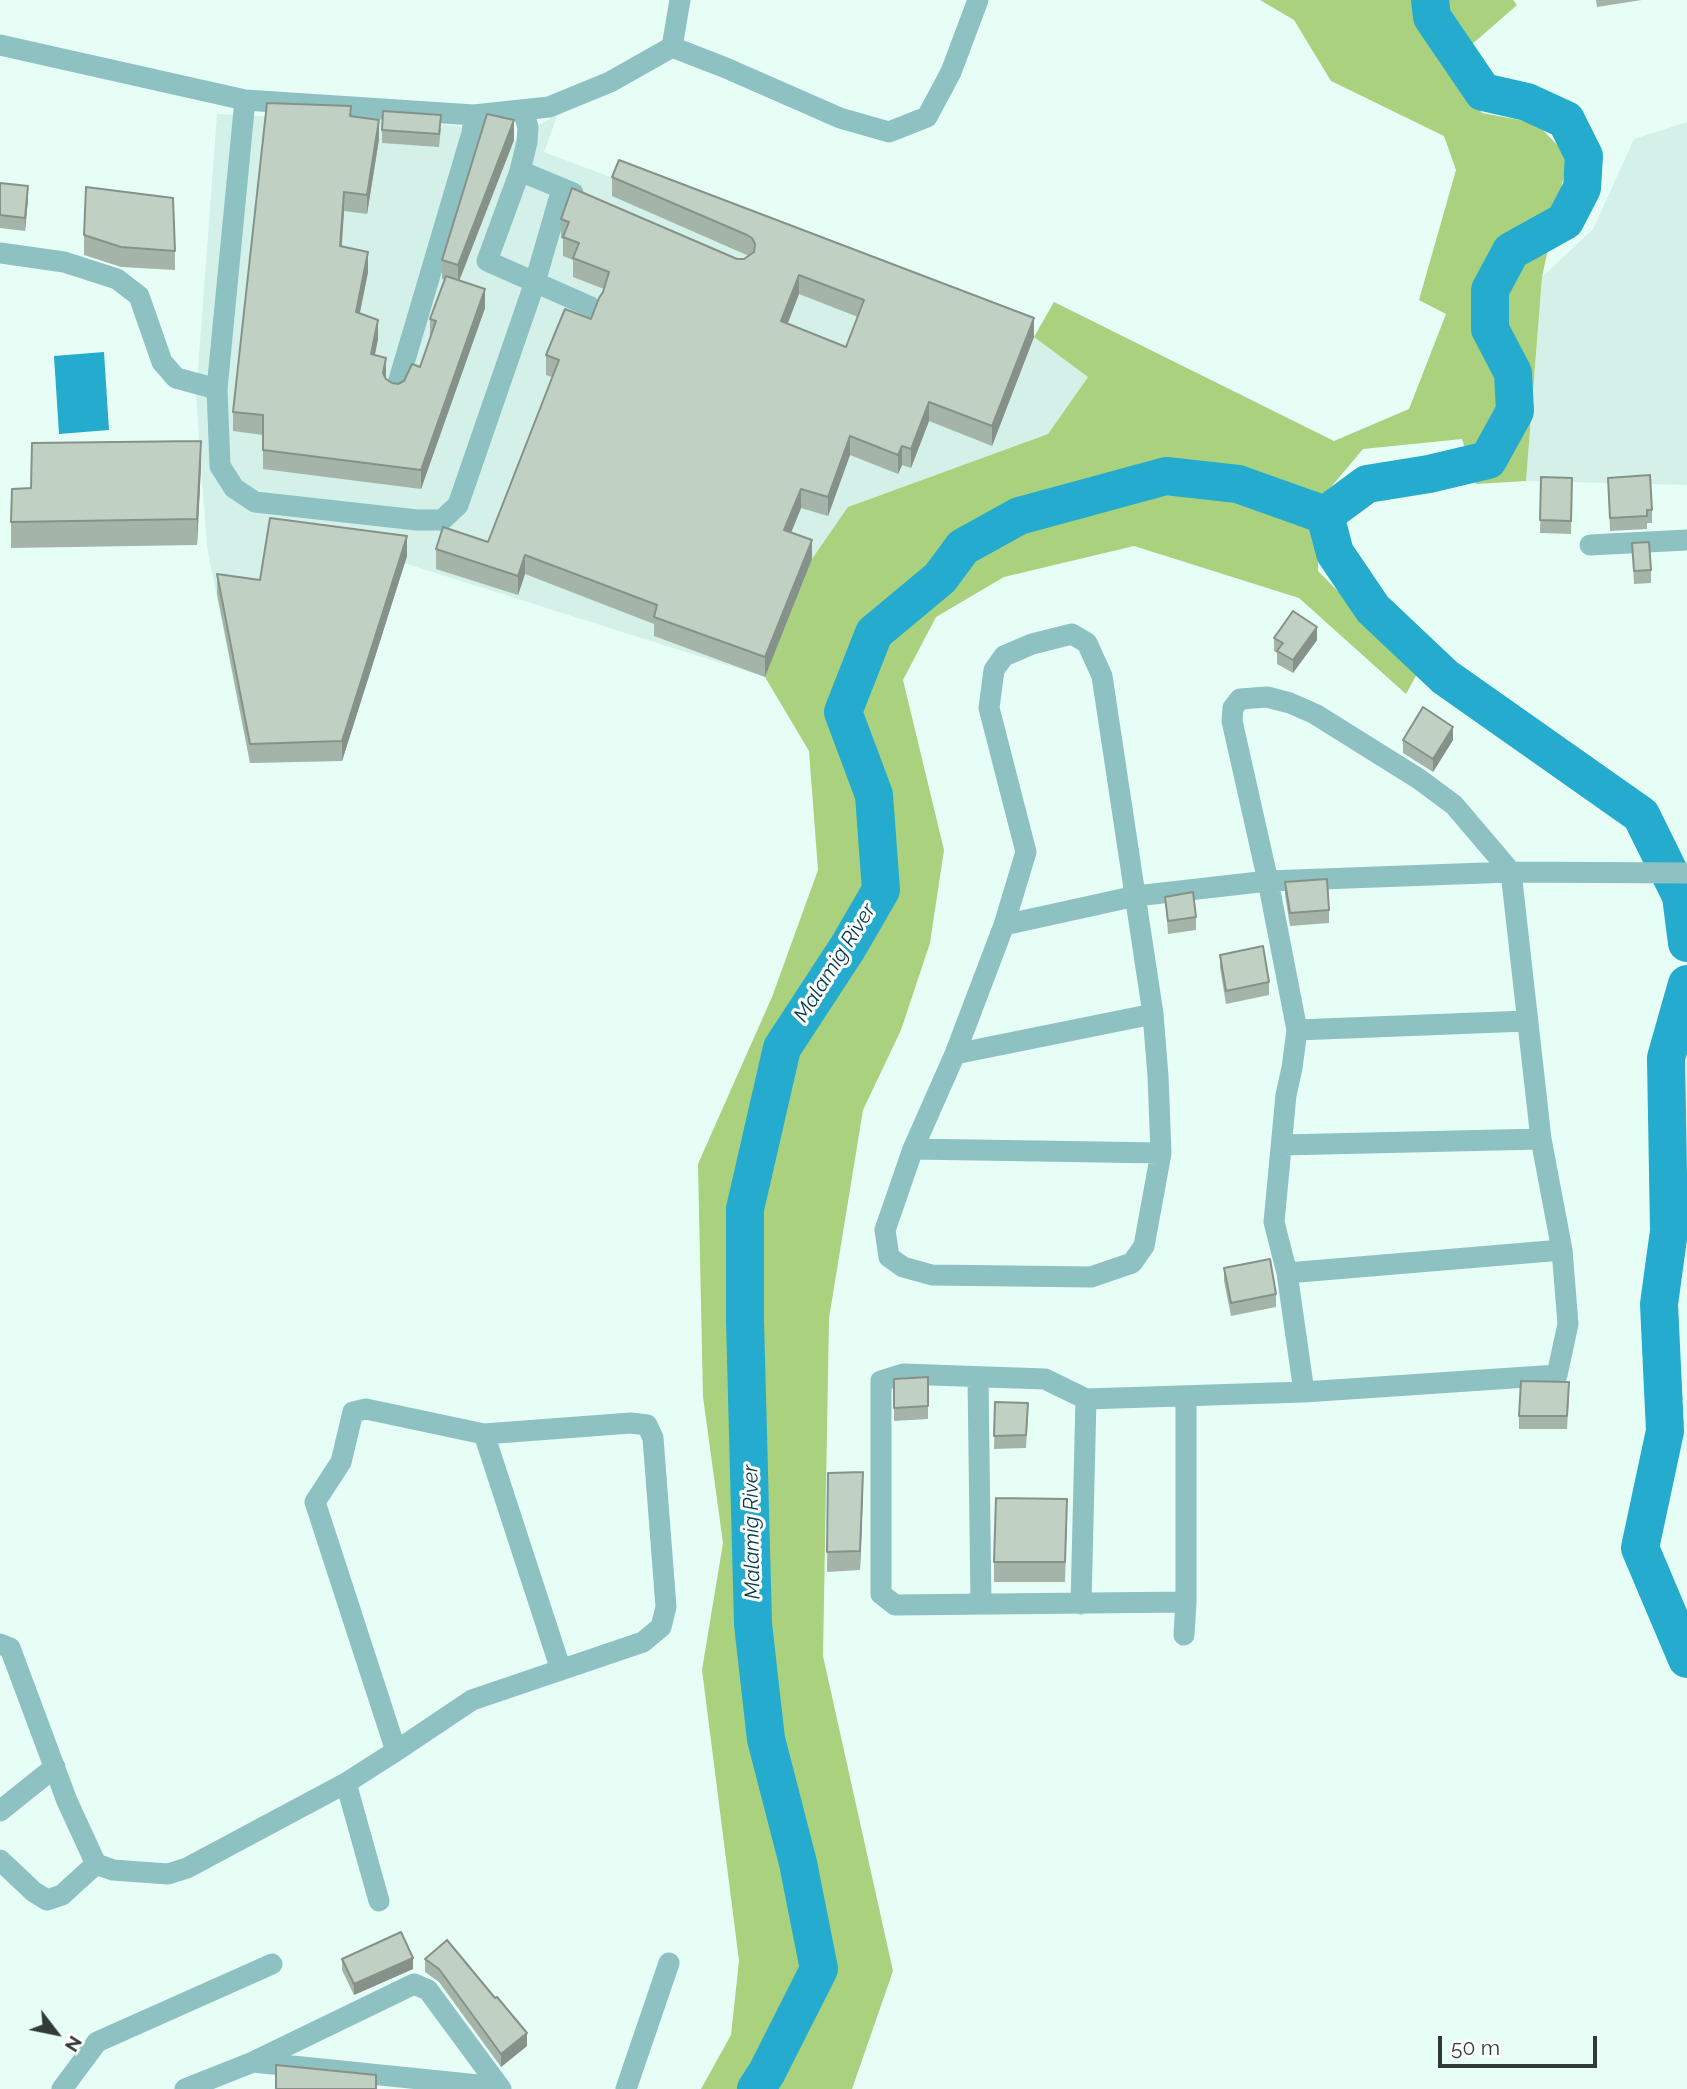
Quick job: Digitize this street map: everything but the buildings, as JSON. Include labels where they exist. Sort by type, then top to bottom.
[{"type":"street","points":[[0,45],[245,100],[474,115],[549,107],[610,82],[671,47],[680,0]]},
{"type":"street","points":[[671,47],[840,118],[889,132],[927,117],[951,72],[978,0]]},
{"type":"street","points":[[245,100],[217,389],[220,467],[234,488],[255,502],[417,520],[442,520],[458,505],[535,282],[562,189]]},
{"type":"street","points":[[523,111],[528,127],[527,142],[520,171],[487,261],[591,307]]},
{"type":"street","points":[[396,390],[472,133],[474,115]]},
{"type":"street","points":[[520,171],[588,200]]},
{"type":"street","points":[[0,253],[64,262],[117,279],[139,296],[162,362],[176,378],[217,389]]},
{"type":"street","points":[[1590,545],[1687,540]]},
{"type":"street","points":[[1072,634],[1087,643],[1102,676],[1136,896],[1153,1014],[1161,1153],[1144,1245],[1132,1263],[1091,1277],[932,1275],[903,1267],[889,1257],[884,1230],[913,1149],[955,1054],[1004,925],[1026,852],[989,708],[994,670],[1004,656],[1032,644],[1072,634]]},
{"type":"street","points":[[1186,1602],[895,1605],[881,1594],[881,1381],[903,1374],[1045,1379],[1086,1399],[1304,1392],[1557,1375],[1568,1324],[1562,1250],[1541,1139],[1526,1021],[1511,872],[1454,805],[1419,779],[1315,714],[1290,702],[1267,697],[1240,699],[1233,708],[1232,721],[1268,881],[1297,1030],[1286,1095],[1274,1222],[1287,1273],[1304,1392]]},
{"type":"street","points":[[1004,925],[1136,896],[1268,881],[1511,872],[1687,873]]},
{"type":"street","points":[[955,1054],[1153,1014]]},
{"type":"street","points":[[1297,1030],[1526,1021]]},
{"type":"street","points":[[1282,1145],[1541,1139]]},
{"type":"street","points":[[913,1149],[1161,1153]]},
{"type":"street","points":[[1287,1273],[1562,1250]]},
{"type":"street","points":[[978,1378],[981,1604]]},
{"type":"street","points":[[1184,1635],[1186,1397]]},
{"type":"street","points":[[1082,1604],[1086,1399]]},
{"type":"street","points":[[0,1644],[10,1648],[67,1801],[96,1864],[113,1870],[168,1874],[187,1868],[346,1783],[396,1751],[472,1699],[643,1642],[661,1627],[666,1607],[653,1438],[647,1424],[484,1434],[366,1409],[353,1412],[341,1462],[315,1502],[396,1751]]},
{"type":"street","points":[[484,1434],[561,1670]]},
{"type":"street","points":[[0,1811],[55,1767]]},
{"type":"street","points":[[346,1783],[379,1902]]},
{"type":"street","points":[[0,1860],[34,1892],[47,1900],[62,1895],[96,1864]]},
{"type":"street","points":[[626,2089],[670,1963]]},
{"type":"street","points":[[62,2089],[97,2042],[272,1965]]},
{"type":"street","points":[[185,2089],[253,2062],[414,1984],[428,1990],[499,2088]]},
{"type":"street","points":[[253,2062],[499,2088]]},
{"type":"shaded area","points":[[217,114],[451,125],[514,140],[558,114],[544,152],[1034,337],[1088,377],[1048,434],[848,507],[765,677],[404,563],[342,761],[250,763],[207,547],[196,396]]},
{"type":"shaded area","points":[[1687,122],[1687,485],[1526,481],[1542,277],[1593,229],[1634,139]]},
{"type":"green space","points":[[1260,0],[1513,0],[1517,5],[1447,66],[1482,113],[1536,123],[1568,156],[1542,277],[1526,481],[1476,484],[1462,439],[1363,449],[1320,500],[1318,571],[1418,672],[1406,694],[1299,598],[1134,546],[1004,577],[936,617],[903,680],[944,850],[930,943],[901,1030],[863,1110],[829,1318],[823,1656],[893,1971],[852,2089],[701,2089],[731,2035],[739,1961],[702,1670],[723,1543],[703,1397],[698,1164],[772,997],[818,870],[809,751],[765,677],[812,559],[848,507],[1048,434],[1088,377],[1034,337],[1054,302],[1334,441],[1409,409],[1446,314],[1419,300],[1456,170],[1444,136],[1331,81],[1294,20]]},
{"type":"water","points":[[104,352],[109,430],[59,434],[54,356]]},
{"type":"waterway","name":"Malamig River","points":[[1325,515],[1367,484],[1429,474],[1488,460],[1515,411],[1513,373],[1490,329],[1490,290],[1511,251],[1565,221],[1582,188],[1584,156],[1566,120],[1527,102],[1483,92],[1432,17],[1430,0]]},
{"type":"waterway","name":"Malamig River","points":[[756,2089],[819,1969],[798,1863],[766,1739],[753,1624],[745,1320],[745,1209],[782,1048],[848,947],[881,890],[874,795],[843,712],[874,633],[940,578],[963,547],[1019,516],[1166,476],[1238,484],[1325,515]]},
{"type":"waterway","points":[[1325,515],[1335,553],[1373,609],[1445,677],[1641,815],[1681,896],[1687,943]]},
{"type":"waterway","points":[[1687,984],[1666,1058],[1669,1231],[1659,1304],[1665,1431],[1640,1548],[1687,1659]]}]
